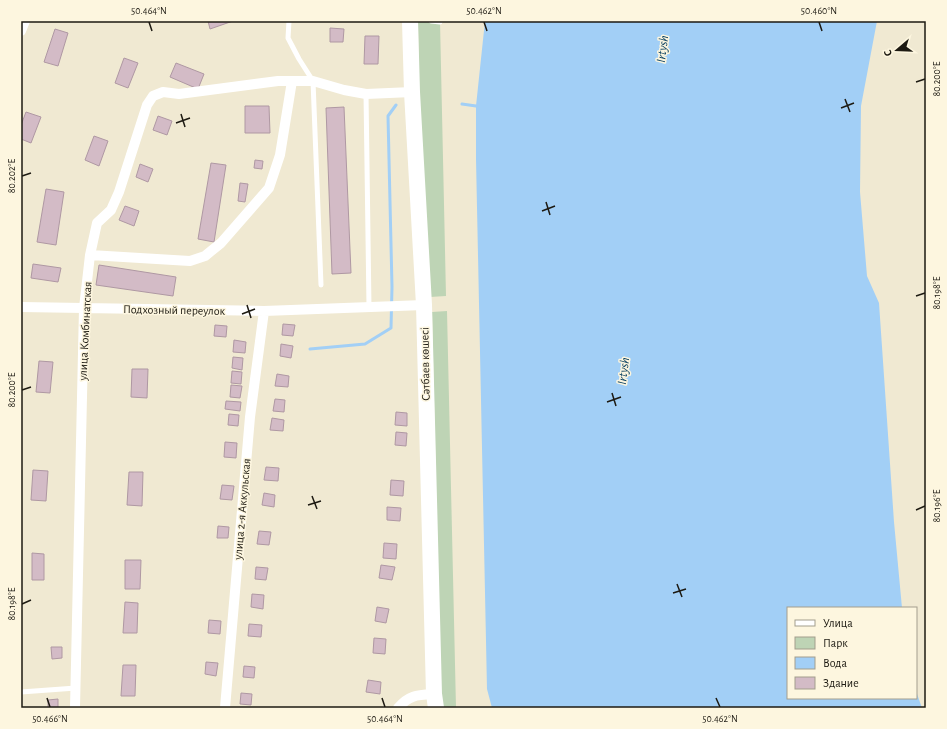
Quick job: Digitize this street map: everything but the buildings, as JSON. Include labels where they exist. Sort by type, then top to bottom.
[{"type":"main road","name":"Сәтбаев көшесі","points":[[410,21],[412,92],[424,305],[435,701]]},
{"type":"street","points":[[21,31],[25,21]]},
{"type":"street","name":"улица Комбинатская","points":[[75,708],[84,308],[90,255],[97,223],[111,210],[119,192],[147,105],[153,96],[163,92],[179,94],[278,81],[292,81]]},
{"type":"street","points":[[90,255],[190,261],[205,256],[221,243],[269,188],[280,155],[292,81],[313,81],[344,90],[366,94],[412,92]]},
{"type":"street","name":"Подхозный переулок","points":[[21,307],[264,311],[424,305]]},
{"type":"street","name":"улица 2-я Аккульская","points":[[225,708],[250,416],[264,311]]},
{"type":"street","points":[[398,708],[404,701],[415,696],[435,701]]},
{"type":"lane","points":[[289,21],[288,38],[313,81],[321,285]]},
{"type":"lane","points":[[431,21],[440,22]]},
{"type":"lane","points":[[366,94],[369,307]]},
{"type":"lane","points":[[21,692],[76,688]]},
{"type":"green space","points":[[418,21],[440,21],[446,296],[430,297],[419,93]]},
{"type":"green space","points":[[447,311],[456,708],[441,708],[432,312]]},
{"type":"water","name":"Irtysh","points":[[485,21],[877,21],[861,106],[860,192],[867,276],[879,303],[894,522],[902,607],[787,607],[787,699],[917,699],[917,694],[922,708],[492,708],[487,689],[476,106]]},
{"type":"waterway","points":[[462,104],[476,106]]},
{"type":"waterway","points":[[310,349],[365,344],[391,328],[392,287],[388,116],[396,105]]}]
